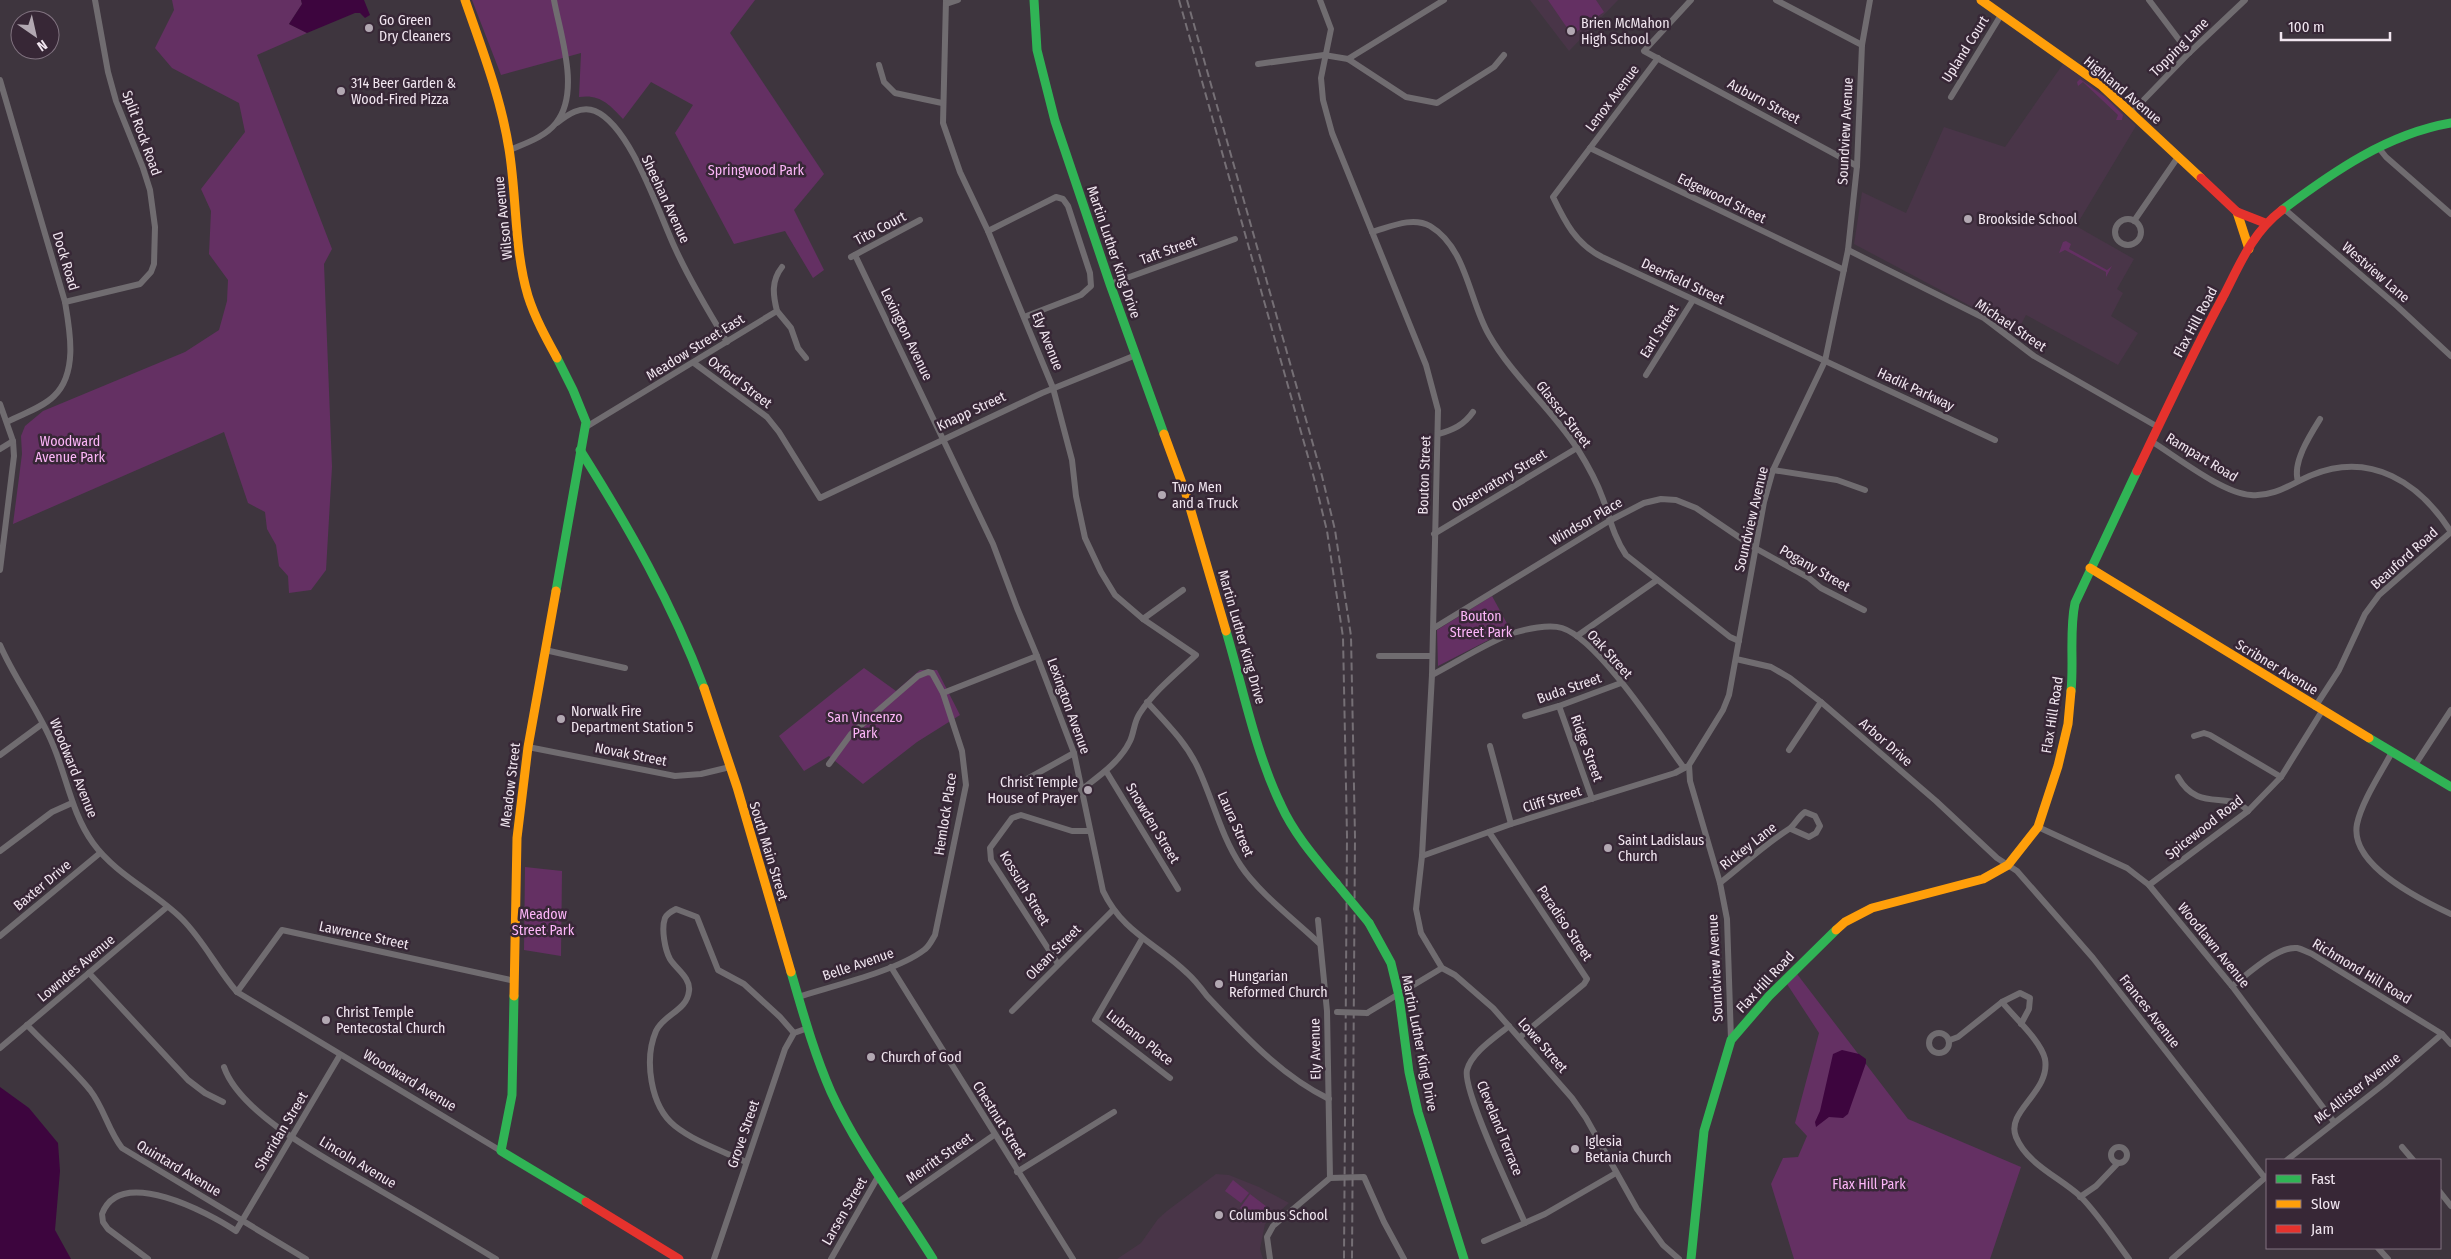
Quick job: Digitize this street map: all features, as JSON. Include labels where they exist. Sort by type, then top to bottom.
[{"type":"main road","name":"Wilson Avenue","points":[[465,0],[495,86],[510,150],[522,264],[529,297],[536,320],[580,406],[586,427]]},
{"type":"main road","name":"Martin Luther King Drive","points":[[1034,0],[1037,50],[1043,82],[1110,284],[1186,494],[1264,762],[1281,806],[1303,842],[1369,923],[1391,963],[1399,996],[1409,1072],[1418,1112],[1462,1259]]},
{"type":"main road","name":"Highland Avenue","points":[[1981,0],[2078,69],[2132,112],[2237,212],[2265,223]]},
{"type":"main road","name":"Flax Hill Road","points":[[1691,1259],[1704,1131],[1732,1040],[1769,996],[1845,922],[1872,908],[1983,879],[2008,865],[2038,827],[2046,806],[2068,724],[2073,675],[2073,612],[2090,568],[2209,322],[2265,223],[2321,181],[2378,147],[2422,128],[2451,123]]},
{"type":"main road","name":"Highland Avenue","points":[[2237,212],[2249,249]]},
{"type":"main road","name":"Meadow Street","points":[[501,1150],[507,1132],[512,1095],[517,838],[528,747],[580,450],[586,427]]},
{"type":"main road","name":"South Main Street","points":[[580,450],[621,514],[658,583],[703,686],[730,767],[798,997],[821,1066],[838,1104],[863,1151],[898,1202],[933,1259]]},
{"type":"main road","name":"Scribner Avenue","points":[[2090,568],[2319,709],[2451,787]]},
{"type":"main road","name":"Woodward Avenue","points":[[501,1150],[679,1259]]},
{"type":"street","name":"Split Rock Road","points":[[65,302],[134,287],[145,280],[154,264],[155,228],[150,190],[108,72],[95,0]]},
{"type":"street","points":[[554,0],[566,50],[568,85],[564,108],[557,123]]},
{"type":"street","points":[[946,2],[958,0]]},
{"type":"street","name":"Bouton Street","points":[[1320,0],[1332,29],[1324,55],[1321,78],[1323,100],[1332,133],[1435,391],[1438,410],[1432,675],[1422,856],[1416,901],[1417,922],[1428,948],[1442,968]]},
{"type":"street","points":[[1348,59],[1444,0]]},
{"type":"street","name":"Lenox Avenue","points":[[1553,197],[1658,58],[1644,51],[1691,0]]},
{"type":"street","points":[[1776,0],[1862,45]]},
{"type":"street","name":"Soundview Avenue","points":[[1732,1040],[1728,934],[1720,884],[1686,766],[1722,710],[1729,695],[1755,548],[1773,470],[1825,361],[1848,250],[1857,166],[1862,45],[1870,0]]},
{"type":"street","points":[[2149,0],[2188,53]]},
{"type":"street","name":"Topping Lane","points":[[2132,112],[2188,53],[2245,0]]},
{"type":"street","name":"Ely Avenue","points":[[946,2],[942,102],[943,123],[949,143],[988,231],[1053,388],[1072,460],[1076,496],[1085,538],[1100,572],[1115,595],[1143,619],[1196,655],[1147,702]]},
{"type":"street","name":"Upland Court","points":[[1951,96],[2001,15]]},
{"type":"street","points":[[1258,64],[1324,55],[1348,59],[1406,96],[1438,102],[1494,67],[1504,55]]},
{"type":"street","name":"Auburn Street","points":[[1658,58],[1857,166]]},
{"type":"street","points":[[879,65],[884,82],[895,93],[942,102]]},
{"type":"street","name":"Dock Road","points":[[0,80],[65,302],[71,339],[68,370],[64,383],[54,396],[34,410],[7,422]]},
{"type":"street","name":"Sheehan Avenue","points":[[510,150],[542,136],[571,113],[586,110],[595,111],[621,134],[646,179],[675,248],[701,301],[728,342]]},
{"type":"street","points":[[2378,147],[2386,158],[2451,214]]},
{"type":"street","name":"Edgewood Street","points":[[1590,148],[1844,270]]},
{"type":"street","points":[[2134,221],[2178,157]]},
{"type":"street","points":[[988,231],[1056,197],[1068,206],[1090,273],[1091,286],[1081,295],[1024,317]]},
{"type":"street","name":"Deerfield Street","points":[[1553,197],[1571,231],[1587,248],[1825,361]]},
{"type":"street","name":"Westview Lane","points":[[2283,208],[2397,306],[2451,356]]},
{"type":"street","points":[[2126,219],[2134,221],[2140,228],[2137,241],[2129,245],[2121,243],[2115,236],[2118,223],[2126,219]]},
{"type":"street","name":"Tito Court","points":[[853,256],[920,220]]},
{"type":"street","name":"Glasser Street","points":[[1372,232],[1402,223],[1419,221],[1431,227],[1443,237],[1466,275],[1488,334],[1507,361],[1577,448],[1603,500],[1608,521],[1617,541],[1626,555],[1730,637],[1739,641]]},
{"type":"street","name":"Taft Street","points":[[1110,284],[1236,239]]},
{"type":"street","name":"Michael Street","points":[[1848,250],[1984,318],[2034,356],[2158,427]]},
{"type":"street","name":"Lexington Avenue","points":[[853,256],[993,544],[1074,753],[1103,891],[1112,911],[1142,939],[1188,974],[1261,1053],[1307,1088],[1329,1099]]},
{"type":"street","points":[[782,267],[777,273],[774,284],[777,311],[791,328],[798,348],[806,358]]},
{"type":"street","name":"Earl Street","points":[[1646,375],[1694,300]]},
{"type":"street","name":"Meadow Street East","points":[[586,427],[694,364],[777,311]]},
{"type":"street","name":"Knapp Street","points":[[820,498],[943,438],[1053,388],[1136,355]]},
{"type":"street","name":"Hadik Parkway","points":[[1825,361],[1995,440]]},
{"type":"street","name":"Oxford Street","points":[[694,364],[767,417],[779,432],[820,498]]},
{"type":"street","points":[[0,404],[13,441],[14,456],[0,570]]},
{"type":"street","points":[[1438,434],[1463,424],[1473,412]]},
{"type":"street","points":[[2298,481],[2296,475],[2300,461],[2311,434],[2320,419]]},
{"type":"street","points":[[0,449],[13,441]]},
{"type":"street","name":"Rampart Road","points":[[2151,441],[2217,482],[2240,493],[2257,495],[2272,493],[2320,472],[2337,469],[2363,468],[2385,473],[2405,482],[2422,494],[2435,508],[2451,532]]},
{"type":"street","name":"Observatory Street","points":[[1434,534],[1577,448]]},
{"type":"street","points":[[1773,470],[1837,480],[1865,490]]},
{"type":"street","name":"Windsor Place","points":[[1434,628],[1608,521],[1644,503],[1662,499],[1676,500],[1696,508],[1755,548]]},
{"type":"street","name":"Beauford Road","points":[[2319,709],[2365,614],[2379,595],[2451,532]]},
{"type":"street","name":"Pogany Street","points":[[1755,548],[1808,578],[1821,588],[1864,610]]},
{"type":"street","points":[[1577,636],[1657,580]]},
{"type":"street","points":[[1143,619],[1182,590]]},
{"type":"street","name":"Oak Street","points":[[1432,675],[1513,633],[1539,628],[1562,628],[1577,636],[1598,655],[1686,766]]},
{"type":"street","name":"Woodward Avenue","points":[[0,645],[2,655],[42,724],[66,780],[72,803],[86,833],[100,853],[167,907],[196,935],[222,975],[237,992],[501,1150]]},
{"type":"street","points":[[545,650],[625,668]]},
{"type":"street","points":[[942,693],[1037,656]]},
{"type":"street","points":[[1379,656],[1432,656]]},
{"type":"street","name":"Arbor Drive","points":[[1736,659],[1771,667],[1821,702],[1936,801],[1997,858],[2008,865]]},
{"type":"street","name":"Hemlock Place","points":[[829,764],[852,734],[923,673],[932,673],[942,693],[962,751],[966,785],[935,935],[924,950]]},
{"type":"street","name":"Buda Street","points":[[1525,716],[1559,706],[1621,683]]},
{"type":"street","points":[[1082,790],[1106,771],[1122,754],[1130,741],[1139,713],[1147,702]]},
{"type":"street","name":"Laura Street","points":[[1147,702],[1189,750],[1232,851],[1241,867],[1251,879],[1320,943]]},
{"type":"street","points":[[1789,750],[1821,702]]},
{"type":"street","name":"Ridge Street","points":[[1559,706],[1592,799]]},
{"type":"street","name":"Spicewood Road","points":[[2149,885],[2248,811],[2281,776],[2319,709]]},
{"type":"street","points":[[2415,765],[2451,710]]},
{"type":"street","points":[[0,755],[42,724]]},
{"type":"street","points":[[2194,736],[2204,733],[2210,734],[2281,776]]},
{"type":"street","points":[[1490,746],[1511,824]]},
{"type":"street","name":"Novak Street","points":[[528,747],[675,776],[701,774],[730,767]]},
{"type":"street","points":[[2392,752],[2360,814],[2356,826],[2358,840],[2365,856],[2381,872],[2428,903],[2451,914]]},
{"type":"street","points":[[1027,779],[1074,753]]},
{"type":"street","name":"Cliff Street","points":[[1422,856],[1511,824],[1675,773],[1686,766]]},
{"type":"street","name":"Snowden Street","points":[[1106,771],[1178,889]]},
{"type":"street","points":[[2178,777],[2184,789],[2200,799],[2232,802],[2244,806],[2248,811]]},
{"type":"street","points":[[0,851],[52,812],[72,803]]},
{"type":"street","name":"Rickey Lane","points":[[1720,884],[1772,840],[1791,828],[1805,812],[1813,814],[1819,822],[1819,830],[1809,837],[1791,828]]},
{"type":"street","name":"Kossuth Street","points":[[1058,964],[992,860],[990,848],[1012,818],[1021,815],[1072,831],[1089,831]]},
{"type":"street","name":"Woodlawn Avenue","points":[[2038,827],[2127,868],[2149,885],[2232,986],[2334,1122]]},
{"type":"street","name":"Paradiso Street","points":[[1489,832],[1588,979],[1520,1037]]},
{"type":"street","name":"Baxter Drive","points":[[0,936],[100,853]]},
{"type":"street","name":"Frances Avenue","points":[[2008,865],[2017,871],[2093,958],[2266,1177]]},
{"type":"street","name":"Lowndes Avenue","points":[[0,1048],[167,907]]},
{"type":"street","points":[[746,1162],[673,1125],[664,1113],[655,1092],[650,1075],[656,1030],[665,1019],[682,1006],[689,992],[685,978],[668,954],[664,934],[665,917],[676,909],[697,917],[718,970],[744,984],[780,1016],[794,1033],[808,1028]]},
{"type":"street","name":"Olean Street","points":[[1012,1011],[1112,911]]},
{"type":"street","name":"Ely Avenue","points":[[1318,920],[1327,1011],[1330,1178]]},
{"type":"street","name":"Lawrence Street","points":[[237,992],[282,930],[515,981]]},
{"type":"street","name":"Lubrano Place","points":[[1142,939],[1095,1020],[1170,1078]]},
{"type":"street","name":"Richmond Hill Road","points":[[2232,986],[2284,949],[2297,948],[2312,954],[2442,1034],[2451,1044]]},
{"type":"street","name":"Belle Avenue","points":[[798,997],[891,967],[924,950]]},
{"type":"street","name":"Chestnut Street","points":[[891,967],[1017,1172],[1073,1259]]},
{"type":"street","points":[[1327,1011],[1367,1013],[1399,996],[1442,968]]},
{"type":"street","name":"Lowe Street","points":[[1442,968],[1468,986],[1520,1037],[1579,1108],[1616,1173],[1663,1245],[1679,1259]]},
{"type":"street","points":[[89,973],[188,1080],[205,1093],[223,1102]]},
{"type":"street","points":[[1950,1040],[1958,1037],[2002,1002],[2020,992],[2030,998],[2029,1008],[2021,1024]]},
{"type":"street","points":[[2002,1002],[2038,1044],[2045,1059],[2043,1081],[2016,1118],[2015,1136],[2030,1158],[2080,1197],[2129,1259]]},
{"type":"street","name":"Quintard Avenue","points":[[27,1026],[90,1090],[106,1115],[110,1130],[122,1148],[242,1220],[295,1256],[306,1259]]},
{"type":"street","name":"Cleveland Terrace","points":[[1509,1026],[1475,1057],[1467,1071],[1467,1077],[1473,1100],[1525,1223]]},
{"type":"street","name":"Grove Street","points":[[714,1259],[785,1049],[794,1033]]},
{"type":"street","name":"Mc Allister Avenue","points":[[2287,1159],[2384,1084],[2442,1034]]},
{"type":"street","name":"Sheridan Street","points":[[242,1220],[340,1055]]},
{"type":"street","name":"Lincoln Avenue","points":[[224,1068],[227,1075],[254,1107],[292,1137],[496,1259]]},
{"type":"street","points":[[1017,1172],[1114,1112]]},
{"type":"street","name":"Merritt Street","points":[[898,1202],[994,1135]]},
{"type":"street","points":[[2402,1147],[2412,1159]]},
{"type":"street","points":[[2080,1197],[2096,1186],[2118,1163]]},
{"type":"street","points":[[1484,1241],[1545,1214],[1616,1173]]},
{"type":"street","name":"Larsen Street","points":[[831,1259],[880,1175]]},
{"type":"street","points":[[1270,1259],[1267,1237],[1273,1226],[1284,1216],[1330,1178],[1364,1177],[1384,1222],[1404,1259]]},
{"type":"street","points":[[2172,1259],[2266,1177]]},
{"type":"street","points":[[148,1259],[111,1232],[103,1222],[104,1210],[116,1197],[139,1192],[185,1203],[220,1220],[236,1231],[242,1220]]},
{"type":"street","points":[[2441,1193],[2451,1206]]},
{"type":"street","points":[[2379,1249],[2388,1259]]},
{"type":"shaded area","points":[[301,0],[364,0],[370,15],[365,18],[360,13],[355,13],[307,33],[289,24],[302,4]]},
{"type":"shaded area","name":"Brien McMahon High School","points":[[1530,0],[1618,0],[1569,51]]},
{"type":"shaded area","name":"Brookside School","points":[[2063,64],[2105,95],[2136,126],[2076,226],[2134,259],[2117,289],[2123,293],[2111,316],[2138,333],[2118,365],[2026,315],[2016,334],[1978,310],[1854,244],[1862,192],[1906,213],[1944,127],[2005,147]]},
{"type":"shaded area","points":[[1842,1050],[1859,1054],[1866,1059],[1866,1063],[1848,1114],[1843,1118],[1829,1117],[1816,1127],[1815,1122],[1820,1111],[1833,1054]]},
{"type":"shaded area","points":[[0,1087],[29,1108],[58,1143],[60,1171],[55,1230],[71,1259],[0,1259]]},
{"type":"shaded area","name":"Columbus School","points":[[1216,1174],[1229,1175],[1259,1187],[1289,1203],[1265,1224],[1260,1249],[1263,1259],[1117,1259],[1141,1243],[1158,1219],[1167,1211]]},
{"type":"green space","name":"Woodward Avenue Park","points":[[172,0],[301,0],[302,4],[289,24],[307,33],[257,55],[332,249],[324,264],[332,467],[326,570],[311,590],[289,593],[288,576],[279,566],[276,545],[267,529],[265,512],[248,503],[224,432],[13,524],[22,454],[21,436],[25,426],[43,411],[185,352],[219,330],[227,301],[228,280],[209,254],[211,211],[201,189],[245,132],[239,103],[172,68],[155,48],[174,10]]},
{"type":"green space","name":"Springwood Park","points":[[472,0],[755,0],[730,33],[824,174],[794,210],[824,270],[813,278],[785,231],[734,244],[675,133],[693,105],[651,82],[623,119],[604,101],[593,97],[579,97],[581,53],[501,75]]},
{"type":"green space","points":[[1548,0],[1596,0],[1604,12],[1572,35]]},
{"type":"green space","points":[[2080,79],[2105,97],[2123,115],[2122,120],[2116,120],[2118,115],[2083,82],[2078,86],[2077,82]]},
{"type":"green space","points":[[2066,241],[2071,244],[2069,249],[2107,270],[2112,266],[2106,277],[2106,272],[2065,250],[2059,253],[2063,242]]},
{"type":"green space","name":"Bouton Street Park","points":[[1492,596],[1510,629],[1438,666],[1437,630]]},
{"type":"green space","name":"San Vincenzo Park","points":[[864,668],[896,691],[920,670],[937,670],[960,715],[917,742],[863,784],[829,756],[804,771],[779,736]]},
{"type":"green space","name":"Meadow Street Park","points":[[525,867],[562,871],[561,956],[524,950]]},
{"type":"green space","name":"Flax Hill Park","points":[[1797,974],[1908,1119],[2021,1167],[1990,1259],[1794,1259],[1771,1184],[1783,1158],[1798,1157],[1807,1136],[1795,1123],[1819,1033],[1787,984]]},
{"type":"green space","points":[[1233,1180],[1249,1193],[1241,1203],[1225,1191]]},
{"type":"green space","points":[[1250,1194],[1271,1210],[1261,1223],[1240,1208]]},
{"type":"railway","points":[[1179,0],[1314,478],[1327,531],[1343,637],[1347,836],[1344,1259]]},
{"type":"railway","points":[[1187,0],[1322,476],[1335,530],[1351,636],[1355,837],[1352,1259]]},
{"type":"traffic: fast","points":[[1034,0],[1037,50],[1055,121],[1110,284],[1164,434]]},
{"type":"traffic: fast","points":[[2282,210],[2341,169],[2383,145],[2427,128],[2451,123]]},
{"type":"traffic: fast","points":[[556,591],[586,422],[557,358]]},
{"type":"traffic: fast","points":[[580,450],[648,566],[678,626],[704,688]]},
{"type":"traffic: fast","points":[[2071,691],[2072,625],[2075,603],[2137,471]]},
{"type":"traffic: fast","points":[[1226,631],[1257,741],[1281,805],[1292,826],[1306,846],[1336,883]]},
{"type":"traffic: fast","points":[[2369,738],[2451,787]]},
{"type":"traffic: fast","points":[[1336,883],[1369,923]]},
{"type":"traffic: fast","points":[[1369,923],[1391,963],[1399,996],[1409,1072],[1418,1112],[1464,1259]]},
{"type":"traffic: fast","points":[[1691,1259],[1704,1131],[1731,1040],[1769,996],[1836,930]]},
{"type":"traffic: fast","points":[[791,972],[809,1033],[831,1092],[866,1156],[933,1259]]},
{"type":"traffic: fast","points":[[514,996],[512,1095],[501,1151],[586,1202]]},
{"type":"traffic: slow","points":[[465,0],[490,74],[506,130],[512,167],[523,278],[537,320],[557,358]]},
{"type":"traffic: slow","points":[[1981,0],[2101,85],[2201,178]]},
{"type":"traffic: slow","points":[[2237,212],[2249,249]]},
{"type":"traffic: slow","points":[[1164,434],[1186,494],[1226,631]]},
{"type":"traffic: slow","points":[[2090,568],[2369,738]]},
{"type":"traffic: slow","points":[[514,996],[517,838],[528,747],[556,591]]},
{"type":"traffic: slow","points":[[704,688],[737,787],[791,972]]},
{"type":"traffic: slow","points":[[1836,930],[1845,922],[1872,908],[1983,879],[2008,865],[2038,827],[2058,766],[2068,724],[2071,691]]},
{"type":"traffic: jam","points":[[2201,178],[2237,212],[2265,223]]},
{"type":"traffic: jam","points":[[2137,471],[2241,261],[2263,229],[2282,210]]},
{"type":"traffic: jam","points":[[586,1202],[679,1259]]},
{"type":"place","name":"Go Green Dry Cleaners","points":[[369,28]]},
{"type":"place","name":"Brien McMahon High School","points":[[1571,31]]},
{"type":"place","name":"314 Beer Garden & Wood-Fired Pizza","points":[[341,91]]},
{"type":"place","name":"Brookside School","points":[[1968,219]]},
{"type":"place","name":"Two Men and a Truck","points":[[1162,495]]},
{"type":"place","name":"Norwalk Fire Department Station 5","points":[[561,719]]},
{"type":"place","name":"Christ Temple House of Prayer","points":[[1088,790]]},
{"type":"place","name":"Saint Ladislaus Church","points":[[1608,848]]},
{"type":"place","name":"Hungarian Reformed Church","points":[[1219,984]]},
{"type":"place","name":"Christ Temple Pentecostal Church","points":[[326,1020]]},
{"type":"place","name":"Church of God","points":[[871,1057]]},
{"type":"place","name":"Iglesia Betania Church","points":[[1575,1149]]},
{"type":"place","name":"Columbus School","points":[[1219,1215]]}]
